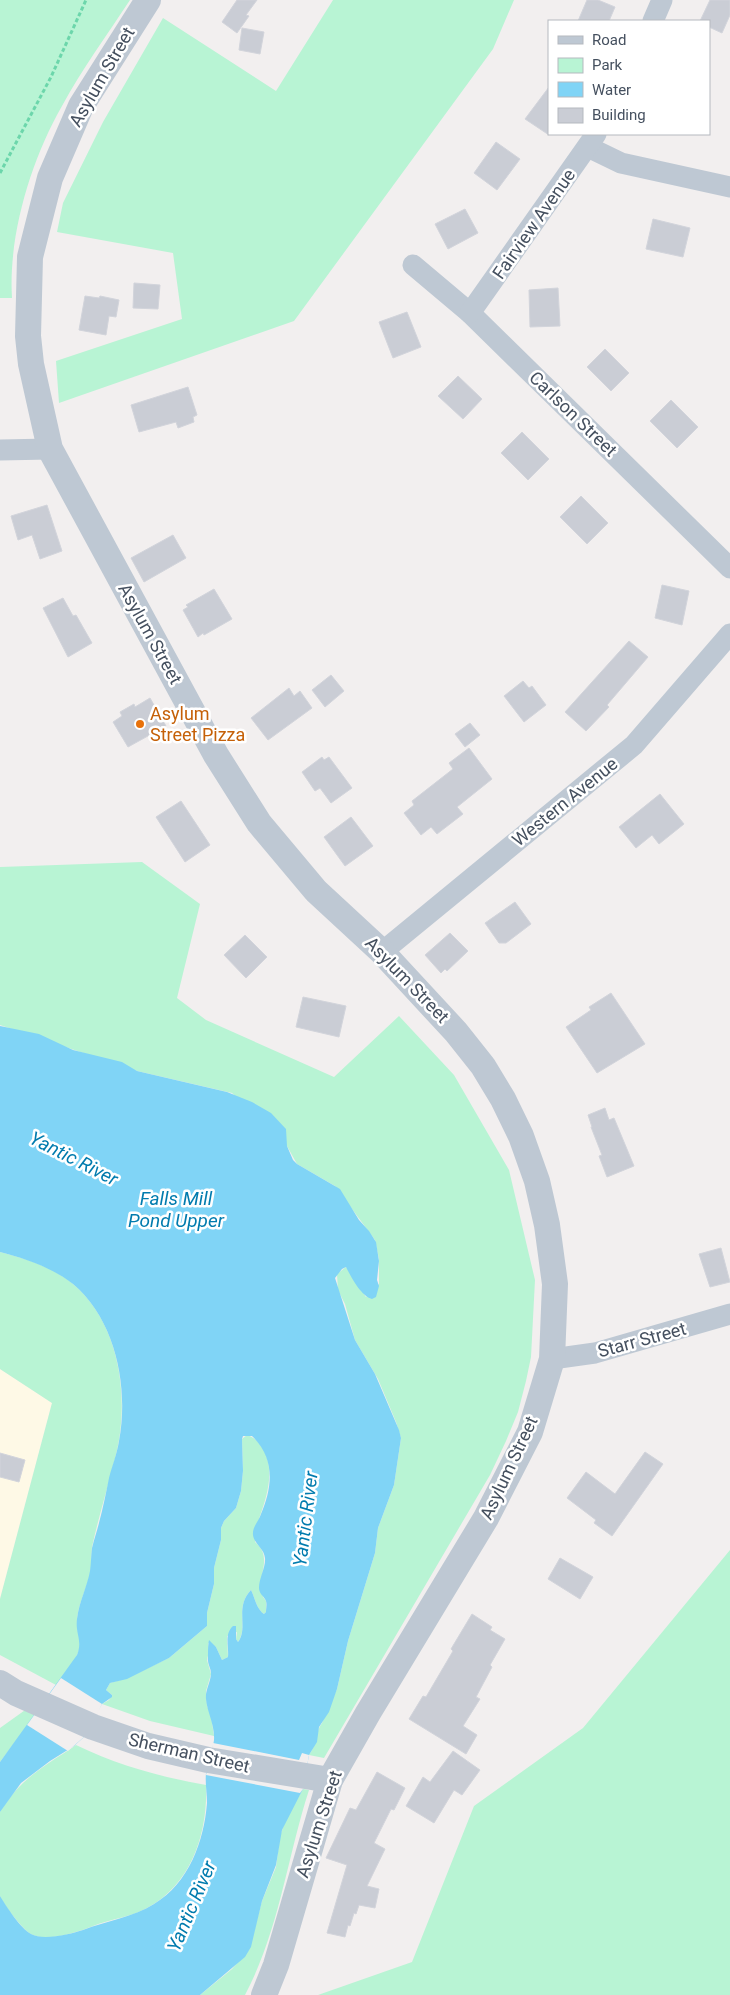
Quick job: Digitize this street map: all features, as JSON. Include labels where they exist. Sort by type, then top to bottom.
[{"type":"street","name":"Asylum Street","points":[[148,0],[81,106],[50,178],[30,257],[28,317],[31,364],[50,449],[216,755],[259,823],[316,891],[382,952],[456,1032],[483,1066],[503,1098],[521,1136],[536,1180],[548,1225],[555,1284],[552,1359],[530,1432],[486,1518],[318,1778],[276,1965],[264,1995]]},
{"type":"street","points":[[653,20],[662,0]]},
{"type":"street","points":[[592,140],[621,164],[730,187]]},
{"type":"street","name":"Fairview Avenue","points":[[470,313],[592,140]]},
{"type":"street","name":"Carlson Street","points":[[413,265],[470,313],[730,568]]},
{"type":"street","points":[[0,450],[50,449]]},
{"type":"street","name":"Western Avenue","points":[[382,952],[634,745],[730,634]]},
{"type":"street","name":"Starr Street","points":[[552,1359],[595,1353],[730,1314]]},
{"type":"street","name":"Sherman Street","points":[[0,1683],[93,1727],[148,1746],[206,1760],[318,1778]]},
{"type":"path","points":[[0,173],[51,76],[86,0]]},
{"type":"shaded area","points":[[0,1369],[52,1403],[0,1599]]},
{"type":"green space","points":[[0,0],[130,0],[86,65],[51,127],[41,150],[24,199],[18,224],[14,249],[12,298],[0,298]]},
{"type":"green space","points":[[333,0],[514,0],[493,49],[294,321],[59,403],[56,361],[182,319],[173,253],[57,232],[63,203],[103,122],[163,18],[276,91]]},
{"type":"green space","points":[[142,862],[200,904],[177,998],[206,1020],[334,1077],[399,1016],[454,1075],[509,1170],[535,1280],[531,1357],[518,1412],[506,1441],[490,1475],[324,1758],[309,1755],[337,1689],[348,1641],[375,1553],[378,1528],[394,1485],[401,1438],[378,1379],[355,1340],[345,1304],[338,1290],[337,1274],[346,1267],[366,1297],[379,1284],[379,1259],[375,1240],[335,1186],[297,1164],[287,1146],[232,1093],[137,1071],[0,1025],[0,867]]},
{"type":"green space","points":[[0,1252],[28,1260],[57,1273],[73,1284],[88,1299],[100,1316],[109,1335],[116,1355],[120,1376],[122,1398],[119,1440],[92,1547],[90,1574],[80,1603],[77,1625],[80,1646],[72,1664],[56,1685],[0,1655],[0,1599],[52,1403],[0,1369]]},
{"type":"green space","points":[[247,1435],[254,1438],[262,1447],[269,1464],[269,1483],[258,1522],[255,1542],[264,1556],[261,1587],[266,1601],[266,1612],[264,1614],[259,1609],[251,1590],[243,1603],[242,1630],[238,1642],[236,1639],[237,1632],[227,1636],[228,1657],[222,1660],[216,1647],[208,1643],[207,1660],[211,1674],[206,1691],[207,1706],[211,1715],[214,1736],[150,1721],[102,1704],[109,1700],[112,1695],[106,1690],[110,1683],[127,1678],[169,1658],[207,1626],[207,1613],[214,1584],[214,1568],[221,1540],[221,1528],[224,1521],[236,1508],[241,1491],[243,1471],[242,1439]]},
{"type":"green space","points":[[730,1550],[730,1995],[318,1995],[412,1962],[474,1806],[583,1728]]},
{"type":"green space","points":[[28,1708],[37,1713],[0,1762],[0,1728]]},
{"type":"green space","points":[[76,1745],[107,1759],[140,1770],[206,1785],[204,1821],[194,1855],[186,1871],[163,1898],[141,1911],[79,1931],[62,1936],[37,1936],[23,1928],[0,1896],[0,1812],[21,1785],[47,1764]]},
{"type":"green space","points":[[303,1789],[309,1790],[282,1894],[257,1971],[245,1995],[200,1995],[232,1969],[249,1950],[262,1901],[276,1867],[280,1836],[286,1819]]},
{"type":"water","name":"Falls Mill Pond Upper","points":[[0,1026],[39,1034],[73,1050],[122,1062],[137,1071],[227,1092],[252,1102],[271,1113],[286,1129],[287,1146],[293,1160],[297,1164],[340,1189],[359,1220],[376,1242],[379,1261],[377,1280],[379,1286],[376,1297],[372,1299],[364,1294],[346,1267],[335,1278],[355,1340],[375,1374],[399,1430],[401,1438],[394,1485],[378,1528],[375,1553],[348,1641],[337,1689],[329,1712],[319,1727],[317,1742],[309,1755],[303,1789],[282,1830],[276,1865],[262,1901],[251,1947],[245,1957],[200,1995],[0,1995],[0,1896],[18,1922],[31,1934],[42,1937],[64,1935],[129,1916],[154,1904],[177,1885],[192,1860],[198,1846],[205,1817],[207,1803],[206,1769],[214,1740],[206,1699],[211,1673],[208,1660],[209,1640],[216,1647],[222,1660],[228,1657],[230,1629],[236,1626],[236,1639],[238,1642],[242,1630],[243,1604],[251,1590],[259,1609],[264,1614],[266,1612],[266,1601],[259,1588],[265,1558],[263,1551],[255,1541],[253,1532],[265,1504],[270,1473],[265,1454],[259,1445],[252,1436],[243,1436],[241,1491],[236,1508],[224,1521],[221,1528],[221,1540],[214,1568],[214,1584],[207,1613],[207,1626],[169,1658],[127,1679],[110,1683],[106,1690],[112,1697],[102,1704],[84,1737],[21,1783],[0,1812],[0,1762],[79,1650],[78,1613],[89,1577],[92,1548],[118,1446],[122,1421],[122,1399],[116,1356],[100,1316],[88,1299],[73,1284],[57,1273],[0,1252]]},
{"type":"pier","points":[[61,1678],[102,1704],[93,1724],[84,1737],[68,1751],[27,1725]]},
{"type":"pier","points":[[213,1743],[299,1760],[302,1753],[309,1755],[303,1789],[300,1793],[206,1775]]},
{"type":"building","points":[[237,0],[257,0],[246,15],[249,16],[237,33],[222,22]]},
{"type":"building","points":[[587,0],[598,0],[615,7],[609,20],[578,20]]},
{"type":"building","points":[[710,0],[730,0],[730,15],[722,33],[710,27],[710,20],[700,20]]},
{"type":"building","points":[[242,28],[264,32],[260,54],[239,50]]},
{"type":"building","points":[[548,88],[548,134],[525,119]]},
{"type":"building","points":[[496,142],[520,159],[497,190],[474,173]]},
{"type":"building","points":[[465,209],[478,233],[448,249],[435,224]]},
{"type":"building","points":[[653,219],[690,228],[683,257],[646,249]]},
{"type":"building","points":[[134,283],[160,285],[158,309],[133,308]]},
{"type":"building","points":[[558,288],[560,326],[530,327],[529,290]]},
{"type":"building","points":[[85,296],[99,298],[100,296],[119,300],[116,317],[109,316],[106,335],[79,330]]},
{"type":"building","points":[[407,312],[421,347],[393,358],[379,322]]},
{"type":"building","points":[[605,349],[629,373],[611,391],[587,367]]},
{"type":"building","points":[[458,376],[482,399],[463,419],[438,396]]},
{"type":"building","points":[[188,387],[197,415],[193,417],[194,422],[178,428],[176,422],[139,432],[131,405]]},
{"type":"building","points":[[671,400],[698,427],[677,448],[650,421]]},
{"type":"building","points":[[522,432],[549,459],[528,480],[501,453]]},
{"type":"building","points":[[581,496],[608,523],[587,544],[560,517]]},
{"type":"building","points":[[47,505],[62,551],[40,559],[32,535],[18,540],[11,516]]},
{"type":"building","points":[[173,535],[186,558],[144,582],[131,558]]},
{"type":"building","points":[[662,585],[689,591],[682,625],[655,618]]},
{"type":"building","points":[[214,589],[232,619],[198,637],[183,610],[188,607],[186,605]]},
{"type":"building","points":[[63,598],[73,616],[76,615],[92,643],[68,657],[43,608]]},
{"type":"building","points":[[629,641],[648,657],[607,705],[609,707],[586,731],[565,712]]},
{"type":"building","points":[[331,675],[344,691],[325,707],[312,690]]},
{"type":"building","points":[[523,681],[529,688],[532,686],[546,705],[524,722],[504,696]]},
{"type":"building","points":[[289,688],[294,696],[300,691],[312,708],[268,740],[251,718]]},
{"type":"building","name":"Asylum Street Pizza","points":[[150,698],[166,726],[128,747],[113,722],[122,716],[120,712],[134,704],[135,707]]},
{"type":"building","points":[[470,723],[480,735],[465,747],[455,734]]},
{"type":"building","points":[[469,748],[492,779],[457,807],[463,814],[437,834],[431,827],[421,835],[404,813],[414,805],[412,801],[453,769],[449,763]]},
{"type":"building","points":[[322,757],[324,760],[329,757],[352,788],[331,803],[320,788],[315,791],[302,772]]},
{"type":"building","points":[[660,794],[684,824],[659,844],[652,835],[636,848],[619,827]]},
{"type":"building","points":[[181,801],[210,845],[185,862],[156,817]]},
{"type":"building","points":[[351,817],[373,846],[345,866],[324,837]]},
{"type":"building","points":[[515,902],[531,924],[506,943],[499,943],[485,923]]},
{"type":"building","points":[[450,933],[468,951],[447,971],[445,969],[441,973],[425,955]]},
{"type":"building","points":[[245,935],[267,957],[246,978],[224,955]]},
{"type":"building","points":[[611,993],[645,1044],[597,1073],[566,1027],[591,1010],[589,1007]]},
{"type":"building","points":[[303,997],[346,1006],[339,1037],[296,1027]]},
{"type":"building","points":[[605,1108],[609,1120],[614,1118],[634,1166],[607,1177],[599,1156],[602,1155],[588,1115]]},
{"type":"building","points":[[721,1248],[730,1282],[710,1287],[699,1254]]},
{"type":"building","points":[[645,1452],[663,1464],[612,1536],[594,1523],[596,1520],[567,1498],[586,1472],[615,1494]]},
{"type":"building","points":[[0,1453],[25,1460],[19,1482],[0,1477]]},
{"type":"building","points":[[560,1558],[593,1577],[580,1599],[548,1579]]},
{"type":"building","points":[[472,1614],[492,1627],[490,1630],[505,1639],[490,1665],[492,1667],[476,1697],[480,1699],[463,1726],[477,1735],[466,1754],[409,1719],[423,1696],[426,1697]]},
{"type":"building","points":[[453,1751],[480,1770],[462,1795],[454,1790],[434,1823],[406,1806],[423,1777],[430,1782]]},
{"type":"building","points":[[377,1772],[405,1788],[394,1810],[391,1809],[374,1843],[385,1849],[367,1886],[379,1889],[375,1908],[359,1905],[350,1926],[348,1925],[345,1937],[327,1933],[347,1865],[326,1858],[350,1808],[356,1810]]},
{"type":"place","name":"Asylum Street Pizza","points":[[140,724]]},
{"type":"water label","name":"Yantic River","points":[[74,1158]]},
{"type":"water label","name":"Yantic River","points":[[305,1519]]},
{"type":"water label","name":"Yantic River","points":[[191,1906]]}]
